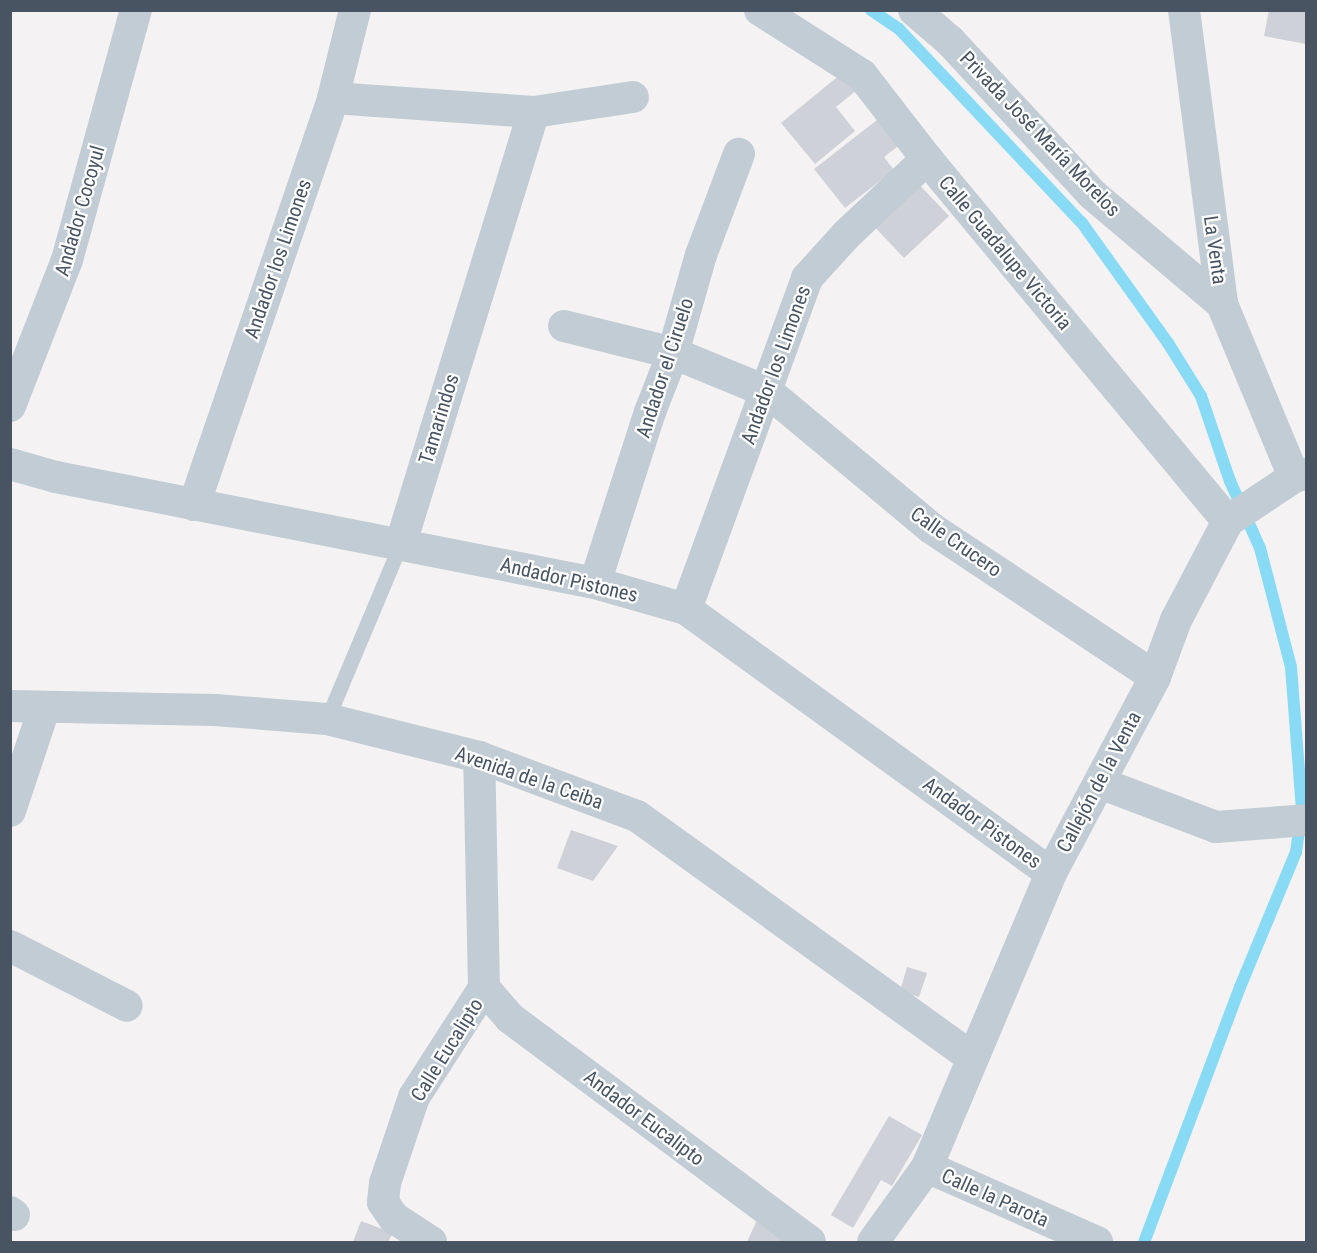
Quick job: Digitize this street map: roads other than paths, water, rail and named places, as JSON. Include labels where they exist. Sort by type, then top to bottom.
[{"type":"street","name":"Andador Cocoyul","points":[[10,406],[67,260],[136,10]]},
{"type":"street","name":"Andador los Limones","points":[[194,505],[333,98],[355,10]]},
{"type":"street","name":"Calle Guadalupe Victoria","points":[[759,10],[862,75],[927,159],[1232,517]]},
{"type":"street","name":"Privada José María Morelos","points":[[914,10],[950,41],[1092,194],[1222,304]]},
{"type":"street","name":"La Venta","points":[[1184,10],[1222,304],[1300,475]]},
{"type":"street","points":[[333,98],[534,112],[633,97]]},
{"type":"street","name":"Tamarindos","points":[[401,543],[534,112]]},
{"type":"street","name":"Andador el Ciruelo","points":[[595,583],[650,412],[673,353],[701,255],[739,154]]},
{"type":"street","name":"Andador los Limones","points":[[686,609],[768,392],[807,278],[846,234],[927,159]]},
{"type":"street","name":"Calle Crucero","points":[[564,326],[673,353],[768,392],[932,528],[1155,677]]},
{"type":"street","name":"Andador Pistones","points":[[10,464],[194,505],[401,543],[595,583],[686,609],[1051,873]]},
{"type":"street","name":"Callejón de la Venta","points":[[873,1242],[927,1167],[1051,873],[1155,677],[1176,620],[1232,517],[1300,475]]},
{"type":"street","name":"Avenida de la Ceiba","points":[[10,706],[44,709],[214,710],[327,719],[479,757],[637,816],[972,1058]]},
{"type":"street","points":[[10,810],[44,709]]},
{"type":"street","name":"Calle Eucalipto","points":[[431,1242],[394,1218],[383,1202],[385,1183],[414,1097],[484,988],[479,757]]},
{"type":"street","points":[[1100,783],[1216,826],[1264,826],[1306,820]]},
{"type":"street","points":[[10,946],[127,1006]]},
{"type":"street","name":"Andador Eucalipto","points":[[484,988],[510,1018],[810,1242]]},
{"type":"street","name":"Calle la Parota","points":[[927,1167],[1096,1242]]},
{"type":"lane","name":"Tamarindos","points":[[327,719],[401,543]]},
{"type":"waterway","points":[[871,10],[899,29],[1082,223],[1168,343],[1201,396],[1230,481],[1260,548],[1291,667],[1302,809],[1296,852],[1240,987],[1144,1242]]}]
